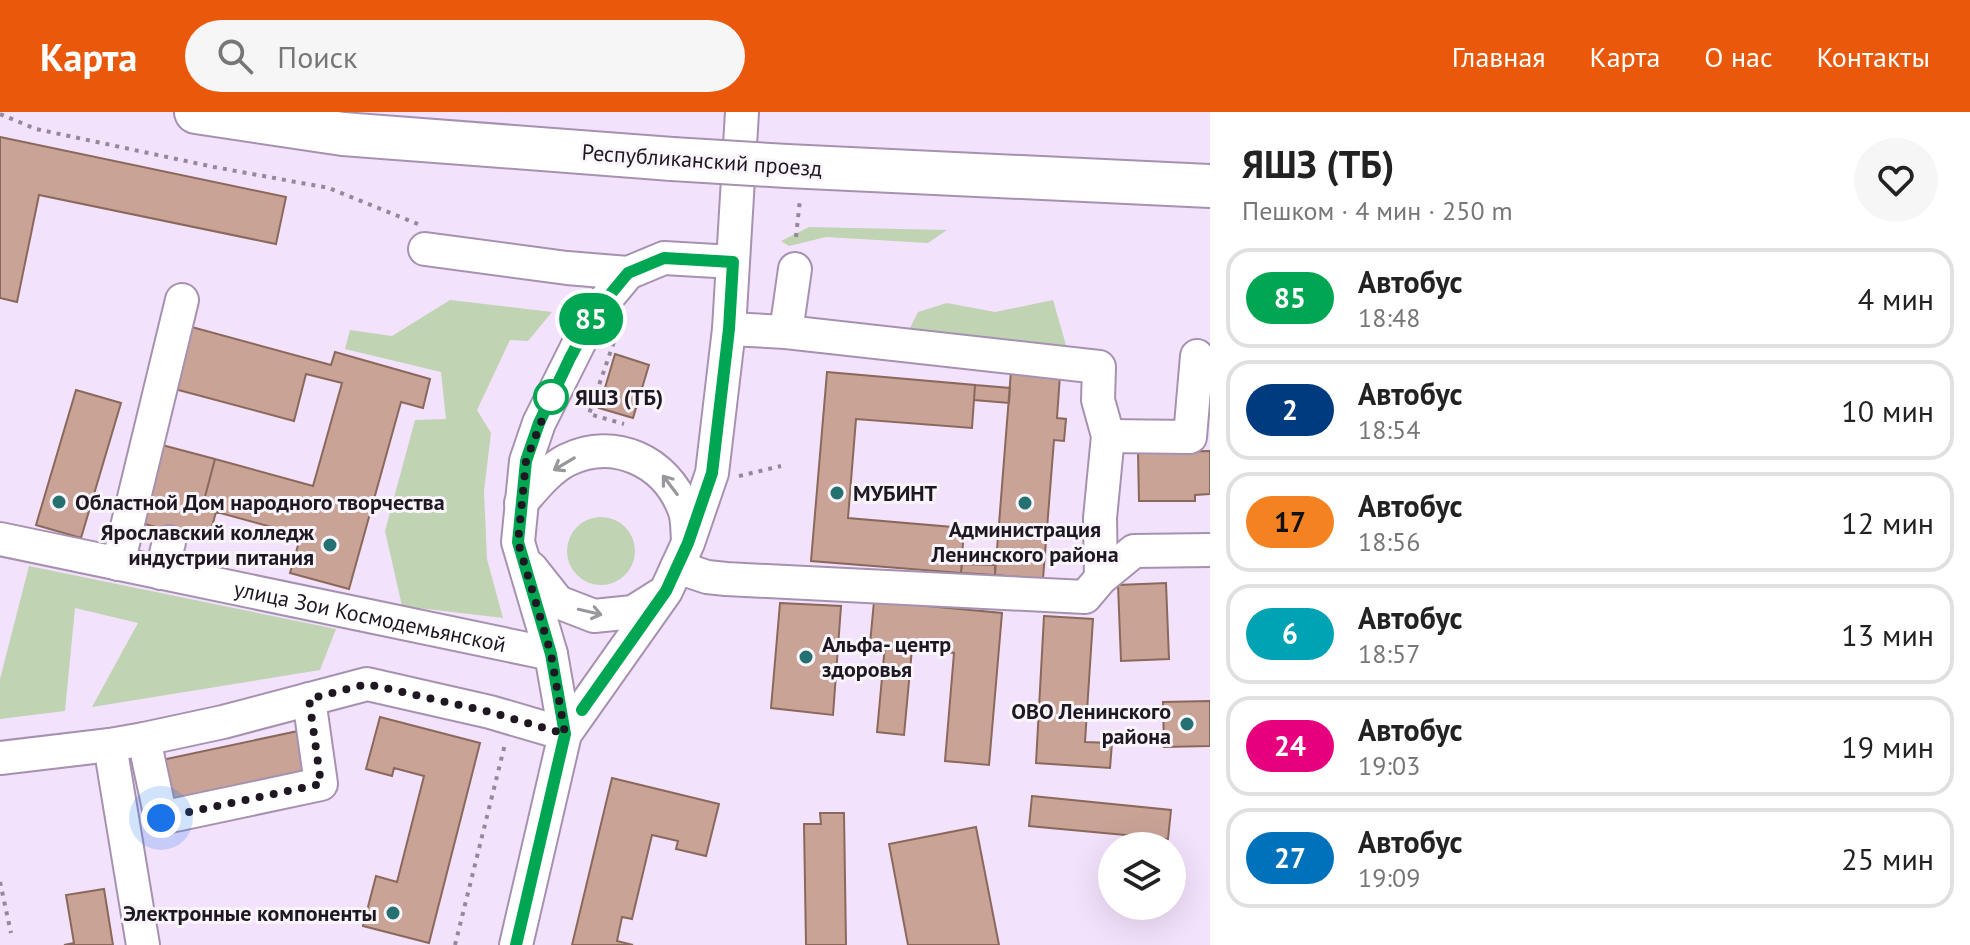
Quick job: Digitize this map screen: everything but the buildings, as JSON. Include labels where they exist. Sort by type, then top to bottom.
[{"type":"main road","name":"Республиканский проезд","points":[[196,112],[343,134],[672,159],[794,181],[1210,186]]},
{"type":"street","points":[[516,945],[565,734],[677,567],[712,473],[729,329],[722,261],[721,112]]},
{"type":"street","points":[[722,261],[742,112]]},
{"type":"street","points":[[425,249],[628,273],[664,258],[722,261]]},
{"type":"street","points":[[786,332],[795,269]]},
{"type":"street","points":[[565,734],[551,654],[518,542],[526,461],[552,394],[593,315],[628,273]]},
{"type":"street","points":[[118,564],[182,300]]},
{"type":"street","points":[[729,329],[786,332],[1099,367],[1098,400],[1108,436],[1100,518],[1101,578]]},
{"type":"street","points":[[1108,436],[1190,437],[1197,356]]},
{"type":"street","points":[[518,542],[535,574],[558,602],[594,616],[633,612],[677,567],[686,512],[672,484],[649,463],[620,451],[591,451],[564,461],[542,479],[521,503]]},
{"type":"street","name":"улица Зои Космодемьянской","points":[[0,541],[118,564],[165,558],[551,654]]},
{"type":"street","points":[[677,567],[707,577],[726,579],[1085,597],[1101,578],[1134,551],[1210,550]]},
{"type":"street","points":[[0,758],[144,739],[223,722],[367,684],[565,734]]},
{"type":"street","points":[[144,739],[161,818],[321,784],[309,699]]},
{"type":"street","points":[[110,745],[143,945]]},
{"type":"path","points":[[0,114],[36,129],[329,188],[417,222],[425,249]]},
{"type":"path","points":[[794,181],[796,237]]},
{"type":"path","points":[[589,414],[622,322]]},
{"type":"path","points":[[733,477],[781,466]]},
{"type":"path","points":[[455,945],[511,718]]},
{"type":"path","points":[[0,882],[11,933]]},
{"type":"green space","points":[[809,227],[947,230],[928,243],[826,237],[789,246],[781,241]]},
{"type":"green space","points":[[450,300],[552,312],[528,341],[510,340],[477,410],[491,433],[484,491],[487,559],[503,618],[402,606],[385,531],[415,420],[446,419],[441,372],[345,349],[350,330],[392,336]]},
{"type":"green space","points":[[1053,300],[1068,352],[906,336],[918,312],[947,303],[995,312]]},
{"type":"green space","points":[[601,517],[625,527],[635,551],[625,575],[601,585],[577,575],[567,551],[577,527]]},
{"type":"green space","points":[[29,566],[336,629],[320,670],[92,707],[138,623],[75,608],[65,711],[0,719],[0,679]]},
{"type":"bus line","name":"85","points":[[516,945],[565,734],[551,654],[518,542],[526,461],[552,394],[593,315],[628,273],[664,258],[733,262],[729,329],[712,473],[688,543],[666,591],[582,710]]},
{"type":"place","name":"ЯШЗ (ТБ)","points":[[551,397]]},
{"type":"place","name":"МУБИНТ","points":[[837,493]]},
{"type":"place","name":"Областной Дом народного творчества","points":[[59,502]]},
{"type":"place","name":"Администрация Ленинского района","points":[[1025,503]]},
{"type":"place","name":"Ярославский колледж индустрии питания","points":[[330,545]]},
{"type":"place","name":"Альфа- центр здоровья","points":[[806,657]]},
{"type":"place","name":"ОВО Ленинского района","points":[[1187,724]]},
{"type":"place","name":"Электронные компоненты","points":[[393,913]]},
{"type":"route","points":[[161,818],[321,784],[309,699],[367,684],[490,712],[565,734],[551,654],[518,542],[526,461],[552,394],[551,397]]}]
